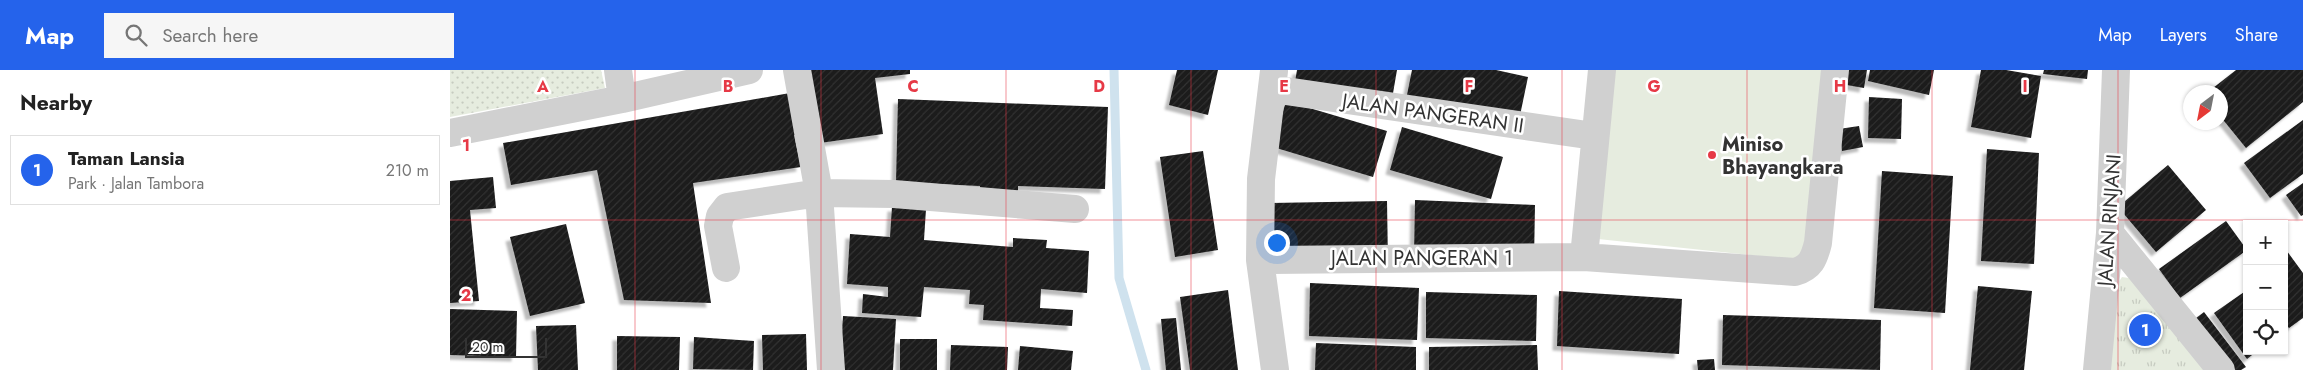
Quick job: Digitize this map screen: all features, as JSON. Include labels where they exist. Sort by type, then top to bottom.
[{"type":"street","points":[[618,70],[622,99]]},
{"type":"street","points":[[450,133],[622,99],[749,70]]},
{"type":"street","points":[[797,70],[819,193],[831,370]]},
{"type":"street","points":[[1584,257],[1594,136],[1602,70]]},
{"type":"street","name":"JALAN PANGERAN 1","points":[[1260,260],[1584,257],[1795,272],[1806,268],[1814,257],[1818,242],[1835,70]]},
{"type":"street","name":"JALAN RINJANI","points":[[2097,370],[2110,234],[2116,70]]},
{"type":"street","points":[[1273,79],[1261,179],[1260,260],[1276,370]]},
{"type":"street","name":"JALAN PANGERAN II","points":[[1273,79],[1594,136]]},
{"type":"street","points":[[726,268],[718,226],[720,216],[727,207],[819,193],[894,194],[1075,209]]},
{"type":"street","points":[[2110,234],[2221,370]]},
{"type":"green space","points":[[450,70],[601,70],[605,88],[450,117]]},
{"type":"green space","name":"Miniso Bhayangkara","points":[[1615,70],[1826,70],[1807,261],[1598,239]]},
{"type":"green space","points":[[2122,277],[2135,279],[2207,370],[2110,370],[2118,283]]},
{"type":"building","points":[[810,70],[910,70],[910,74],[875,78],[883,134],[820,143],[794,135],[801,167],[693,183],[711,303],[624,300],[597,170],[511,185],[503,143],[790,93]]},
{"type":"building","points":[[1177,70],[1218,70],[1208,115],[1169,105]]},
{"type":"building","points":[[1297,70],[1397,70],[1392,99],[1295,82]]},
{"type":"building","points":[[1412,70],[1496,70],[1528,77],[1518,125],[1406,100]]},
{"type":"building","points":[[1843,70],[1867,70],[1864,88],[1841,84]]},
{"type":"building","points":[[1870,70],[1934,70],[1929,95],[1868,81]]},
{"type":"building","points":[[1981,70],[2006,70],[2041,76],[2031,138],[1971,127]]},
{"type":"building","points":[[2044,70],[2088,70],[2087,79],[2043,74]]},
{"type":"building","points":[[2236,70],[2303,70],[2303,102],[2246,148],[2228,126],[2228,85],[2217,85]]},
{"type":"building","points":[[1869,97],[1902,99],[1901,139],[1868,138]]},
{"type":"building","points":[[898,99],[1108,107],[1105,189],[1018,186],[1018,196],[980,194],[980,186],[896,182]]},
{"type":"building","points":[[1286,101],[1387,131],[1373,177],[1273,147]]},
{"type":"building","points":[[2303,120],[2303,174],[2270,198],[2244,163]]},
{"type":"building","points":[[1859,126],[1863,147],[1842,151],[1839,129]]},
{"type":"building","points":[[1402,127],[1503,157],[1491,199],[1390,170]]},
{"type":"building","points":[[1987,149],[2039,153],[2034,264],[1981,261]]},
{"type":"building","points":[[1203,151],[1218,250],[1175,257],[1160,157]]},
{"type":"building","points":[[2168,165],[2206,210],[2156,252],[2118,207]]},
{"type":"building","points":[[1882,171],[1953,176],[1945,313],[1874,308]]},
{"type":"building","points":[[493,177],[496,208],[470,210],[479,301],[450,303],[450,181]]},
{"type":"building","points":[[2303,183],[2303,215],[2301,216],[2286,195]]},
{"type":"building","points":[[1415,200],[1535,205],[1534,261],[1414,257]]},
{"type":"building","points":[[1387,201],[1388,262],[1269,264],[1268,203]]},
{"type":"building","points":[[892,207],[926,209],[924,240],[1013,247],[1013,238],[1047,240],[1046,248],[1089,251],[1087,293],[1041,289],[1040,308],[1073,310],[1072,326],[983,320],[984,305],[969,304],[970,290],[924,287],[921,317],[862,313],[863,294],[888,297],[888,287],[847,284],[850,234],[890,237]]},
{"type":"building","points":[[2226,221],[2243,244],[2243,253],[2180,298],[2159,269]]},
{"type":"building","points":[[566,224],[585,303],[530,316],[510,237]]},
{"type":"building","points":[[2288,252],[2303,273],[2303,318],[2289,328]]},
{"type":"building","points":[[1310,283],[1419,288],[1417,340],[1309,336]]},
{"type":"building","points":[[1978,286],[2032,291],[2024,370],[1970,370]]},
{"type":"building","points":[[1228,290],[1238,370],[1190,370],[1180,297]]},
{"type":"building","points":[[1559,291],[1682,299],[1679,354],[1557,346]]},
{"type":"building","points":[[1426,292],[1537,295],[1536,341],[1426,338]]},
{"type":"building","points":[[2243,293],[2243,353],[2214,313]]},
{"type":"building","points":[[450,309],[517,311],[516,357],[450,355]]},
{"type":"building","points":[[2204,312],[2246,367],[2241,370],[2215,370],[2183,328]]},
{"type":"building","points":[[1723,315],[1881,320],[1880,370],[1722,365]]},
{"type":"building","points":[[843,316],[896,319],[893,370],[840,370]]},
{"type":"building","points":[[1176,318],[1181,370],[1166,370],[1161,319]]},
{"type":"building","points":[[576,325],[578,370],[538,370],[536,326]]},
{"type":"building","points":[[806,334],[807,370],[763,370],[762,335]]},
{"type":"building","points":[[617,336],[680,337],[679,370],[617,370]]},
{"type":"building","points":[[694,337],[754,341],[753,370],[693,369]]},
{"type":"building","points":[[900,339],[937,339],[937,370],[900,370]]},
{"type":"building","points":[[1316,343],[1416,347],[1416,370],[1315,370]]},
{"type":"building","points":[[951,345],[1008,347],[1007,370],[950,370]]},
{"type":"building","points":[[1537,345],[1538,370],[1429,370],[1429,347]]},
{"type":"building","points":[[1020,346],[1073,351],[1071,370],[1018,370]]},
{"type":"building","points":[[2244,355],[2252,355],[2247,359]]},
{"type":"building","points":[[1714,359],[1715,370],[1698,370],[1697,360]]},
{"type":"waterway","points":[[1114,70],[1119,278],[1146,370]]},
{"type":"place","name":"Miniso Bhayangkara","points":[[1712,155]]},
{"type":"place","name":"Taman Lansia","points":[[2145,330]]}]
